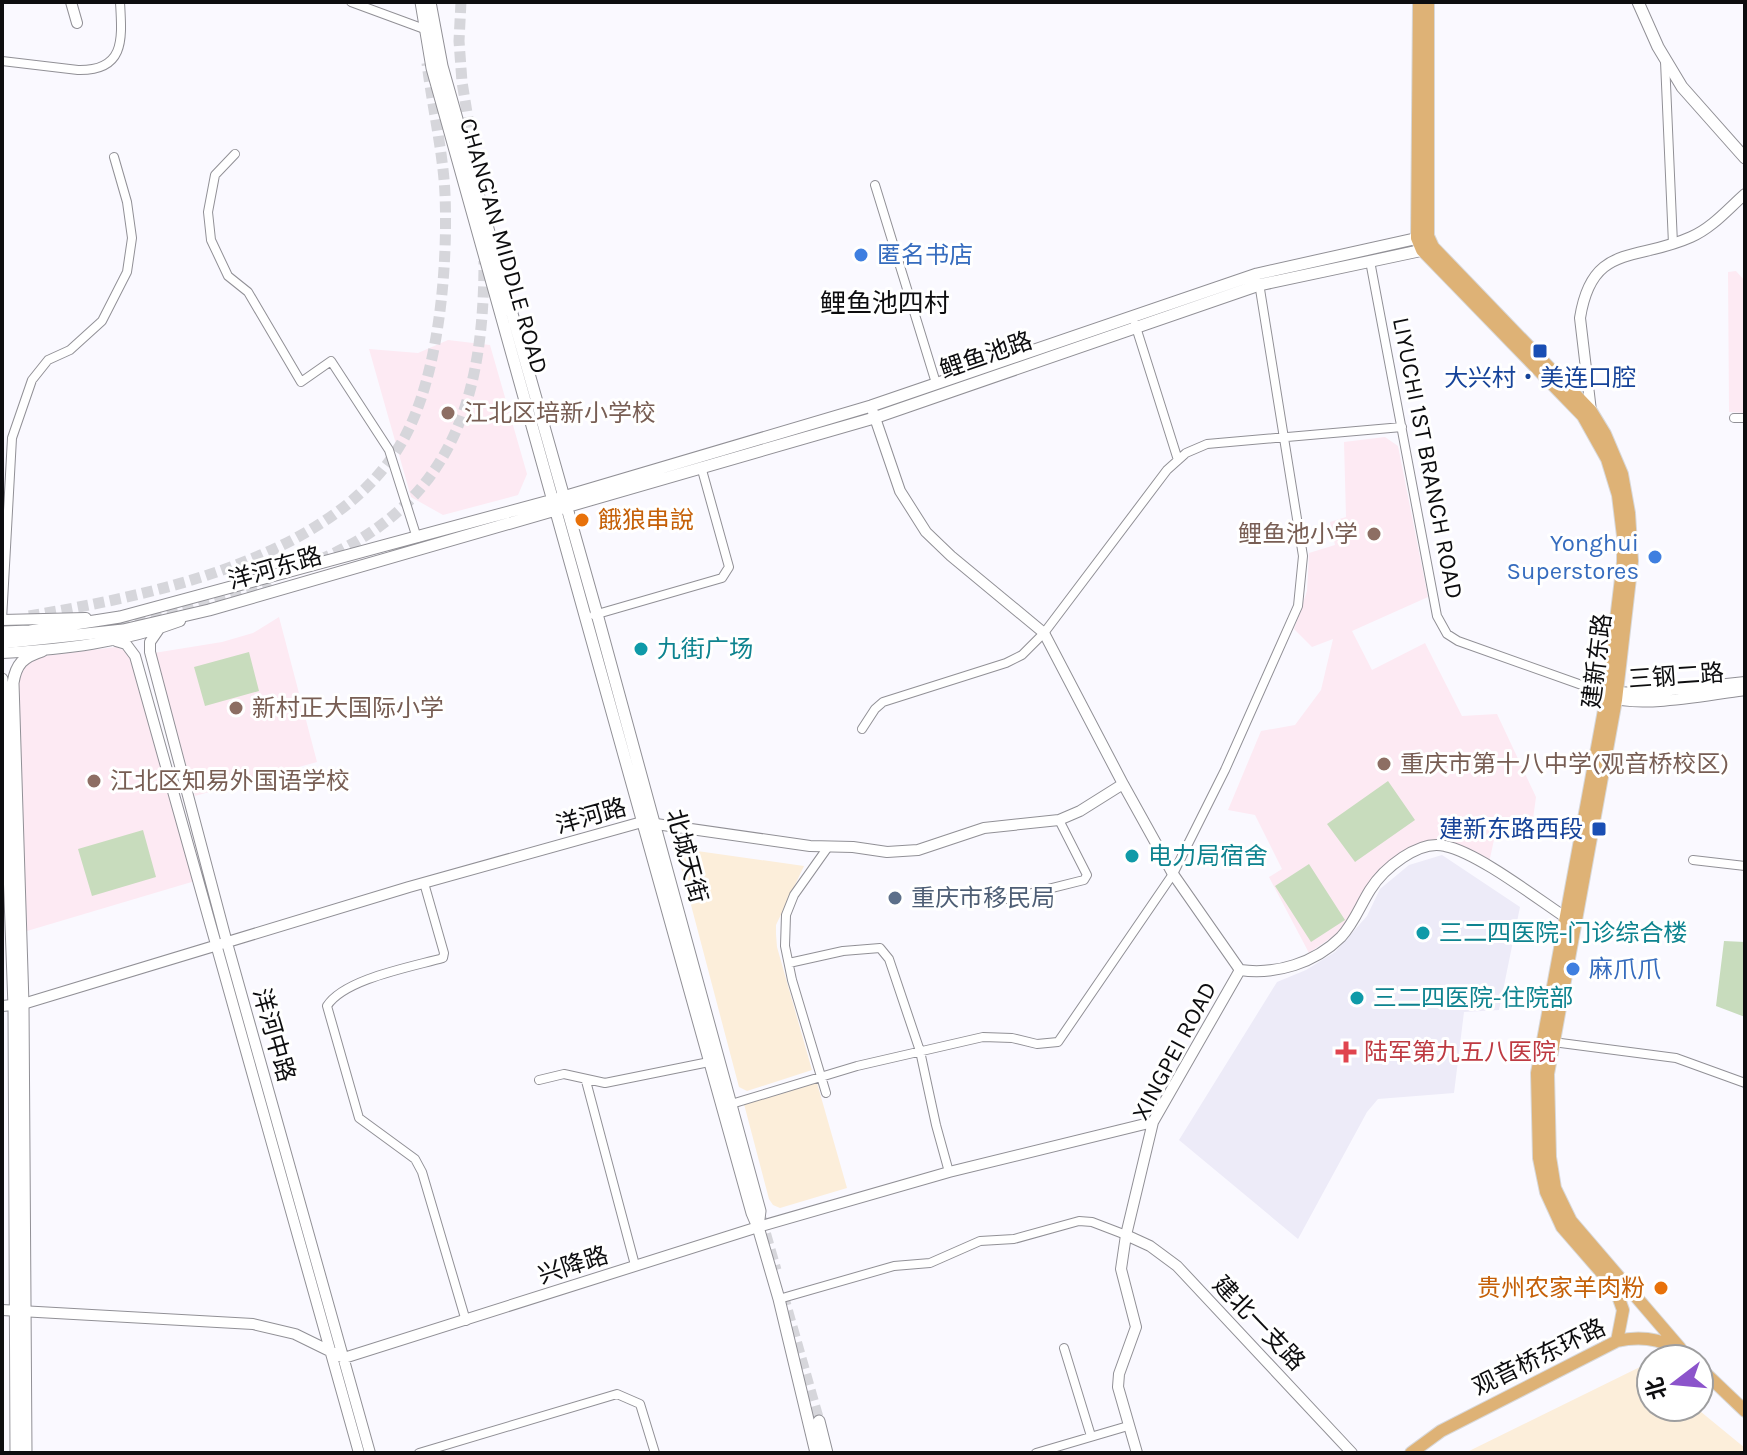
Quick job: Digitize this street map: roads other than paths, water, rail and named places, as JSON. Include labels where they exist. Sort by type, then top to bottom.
[{"type":"main road","name":"CHANG'AN MIDDLE ROAD","points":[[421,2],[560,504]]},
{"type":"main road","name":"CHANG'AN MIDDLE ROAD","points":[[430,2],[430,31]]},
{"type":"main road","points":[[1419,2],[1425,243]]},
{"type":"main road","points":[[1425,243],[1428,2]]},
{"type":"main road","points":[[1638,2],[1682,87],[1745,158]]},
{"type":"main road","points":[[1645,2],[1662,41],[1686,82],[1745,148]]},
{"type":"main road","name":"鲤鱼池路","points":[[1258,280],[1370,261],[1425,243]]},
{"type":"main road","name":"鲤鱼池路","points":[[560,504],[873,412],[936,383],[1258,280],[1425,243]]},
{"type":"main road","name":"建新东路","points":[[1425,243],[1591,411],[1616,455],[1629,513],[1632,561],[1613,695],[1537,1073],[1539,1158],[1546,1192],[1562,1227],[1607,1278],[1620,1299],[1623,1318],[1617,1341]]},
{"type":"main road","name":"建新东路","points":[[1425,243],[1583,416],[1607,459],[1618,495],[1623,536],[1613,695]]},
{"type":"main road","name":"鲤鱼池路","points":[[560,504],[702,470],[1134,321]]},
{"type":"main road","name":"洋河东路","points":[[2,632],[30,631],[120,617],[417,538],[560,504]]},
{"type":"main road","name":"洋河东路","points":[[2,643],[109,632],[209,610],[560,504]]},
{"type":"main road","name":"北城天街","points":[[560,504],[656,824],[713,1061]]},
{"type":"main road","name":"北城天街","points":[[592,616],[642,822],[760,1211],[758,1227],[779,1299],[816,1453]]},
{"type":"main road","points":[[13,1006],[13,683],[18,665],[28,655],[42,651]]},
{"type":"main road","points":[[2,679],[26,1453]]},
{"type":"main road","name":"建新东路","points":[[1570,920],[1548,1074],[1550,1157],[1555,1188],[1571,1221],[1676,1343]]},
{"type":"main road","points":[[16,1453],[21,1311]]},
{"type":"main road","name":"观音桥东环路","points":[[1411,1453],[1441,1431],[1617,1341],[1641,1337],[1662,1343]]},
{"type":"main road","points":[[1715,1382],[1745,1411]]},
{"type":"main road","points":[[819,1421],[827,1453]]},
{"type":"street","points":[[71,2],[77,23]]},
{"type":"street","points":[[2,61],[78,70],[105,65],[120,46],[120,2]]},
{"type":"street","points":[[351,2],[430,31]]},
{"type":"street","points":[[1665,59],[1673,244]]},
{"type":"street","points":[[235,154],[215,175],[208,212],[211,240],[216,252],[228,276],[248,292],[301,382],[331,361],[389,450],[417,538]]},
{"type":"street","points":[[114,157],[127,202],[132,238],[127,272],[102,321],[70,350],[48,360],[32,380],[12,438],[2,620],[120,617]]},
{"type":"street","points":[[875,185],[936,383]]},
{"type":"street","points":[[1591,411],[1580,333],[1582,304],[1602,267],[1611,261],[1673,244],[1704,231],[1745,194]]},
{"type":"street","name":"LIYUCHI 1ST BRANCH ROAD","points":[[1370,261],[1437,616],[1443,629],[1458,641],[1613,695]]},
{"type":"street","points":[[726,1106],[821,1077],[983,1037],[1012,1038],[1037,1044],[1058,1042],[1173,874],[1225,770],[1298,606],[1303,556],[1258,280]]},
{"type":"street","points":[[1134,321],[1178,460]]},
{"type":"street","points":[[873,412],[900,491],[926,532],[1044,633],[1173,874],[1240,970]]},
{"type":"street","points":[[1734,418],[1745,418]]},
{"type":"street","points":[[862,729],[883,702],[1006,663],[1022,655],[1044,633],[1167,470],[1186,453],[1207,444],[1402,427]]},
{"type":"street","points":[[592,616],[722,578],[726,574],[729,567],[702,470]]},
{"type":"street","points":[[2,653],[116,641],[209,610]]},
{"type":"street","name":"洋河中路","points":[[159,629],[150,642],[150,652],[223,944],[359,1453]]},
{"type":"street","name":"洋河中路","points":[[116,641],[126,644],[135,656],[223,944],[370,1453]]},
{"type":"street","name":"三钢二路","points":[[1613,695],[1745,682]]},
{"type":"street","name":"三钢二路","points":[[1613,695],[1643,701],[1745,690]]},
{"type":"street","name":"洋河路","points":[[13,1006],[424,883],[642,822],[750,839],[828,847],[887,852],[918,850],[984,828],[1059,820],[1080,811],[1123,784]]},
{"type":"street","points":[[969,899],[1008,899],[1084,880],[1087,875],[1059,820]]},
{"type":"street","name":"XINGPEI ROAD","points":[[1137,1453],[1118,1387],[1119,1374],[1136,1327],[1121,1269],[1126,1235],[1153,1122],[1240,970],[1258,973],[1275,971],[1329,948],[1353,921],[1379,879],[1418,849],[1430,845],[1441,844],[1465,853],[1570,920]]},
{"type":"street","points":[[826,1093],[785,946],[786,915],[800,885],[828,847]]},
{"type":"street","points":[[1693,860],[1745,866]]},
{"type":"street","points":[[424,883],[443,958],[370,978],[333,996],[327,1006],[359,1118],[415,1159],[422,1172],[466,1321]]},
{"type":"street","points":[[789,963],[843,951],[880,948],[889,959],[920,1051],[949,1172]]},
{"type":"street","points":[[1553,1042],[1676,1058],[1745,1083]]},
{"type":"street","points":[[539,1080],[564,1074],[605,1083],[713,1061]]},
{"type":"street","points":[[586,1081],[635,1265]]},
{"type":"street","name":"兴降路","points":[[344,1358],[758,1227],[949,1172],[1153,1122]]},
{"type":"street","points":[[779,1299],[894,1266],[930,1263],[980,1241],[1014,1239],[1079,1221],[1092,1222],[1126,1235]]},
{"type":"street","name":"建北一支路","points":[[1126,1235],[1150,1246],[1177,1266],[1352,1453]]},
{"type":"street","points":[[2,1310],[253,1324],[295,1334],[344,1358]]},
{"type":"street","points":[[1064,1348],[1091,1436]]},
{"type":"street","points":[[419,1453],[617,1394],[640,1404],[655,1453]]},
{"type":"street","points":[[1036,1453],[1061,1449],[1091,1436],[1128,1426]]},
{"type":"tunnel","points":[[461,2],[459,41],[462,82],[478,180]]},
{"type":"tunnel","points":[[29,616],[183,583],[287,543],[332,516],[371,482],[402,442],[415,416],[433,355],[445,255],[444,178],[427,63]]},
{"type":"tunnel","points":[[319,560],[365,536],[401,508],[430,476],[452,440],[467,400],[477,357],[484,261]]},
{"type":"tunnel","points":[[86,629],[180,611],[270,580]]},
{"type":"tunnel","points":[[761,1218],[776,1270]]},
{"type":"tunnel","points":[[783,1295],[819,1421]]},
{"type":"place","name":"匿名书店","points":[[861,255]]},
{"type":"place","name":"大兴村‧美连口腔","points":[[1540,351]]},
{"type":"place","name":"江北区培新小学校","points":[[448,413]]},
{"type":"place","name":"餓狼串說","points":[[582,520]]},
{"type":"place","name":"鲤鱼池小学","points":[[1374,534]]},
{"type":"place","name":"Yonghui Superstores","points":[[1655,557]]},
{"type":"place","name":"九街广场","points":[[641,649]]},
{"type":"place","name":"新村正大国际小学","points":[[236,708]]},
{"type":"place","name":"重庆市第十八中学(观音桥校区)","points":[[1384,764]]},
{"type":"place","name":"江北区知易外国语学校","points":[[94,781]]},
{"type":"place","name":"建新东路西段","points":[[1599,829]]},
{"type":"place","name":"电力局宿舍","points":[[1132,856]]},
{"type":"place","name":"重庆市移民局","points":[[895,898]]},
{"type":"place","name":"三二四医院-门诊综合楼","points":[[1423,933]]},
{"type":"place","name":"麻爪爪","points":[[1573,969]]},
{"type":"place","name":"三二四医院-住院部","points":[[1357,998]]},
{"type":"place","name":"陆军第九五八医院","points":[[1346,1052]]},
{"type":"place","name":"贵州农家羊肉粉","points":[[1661,1288]]},
{"type":"district","name":"鲤鱼池四村","points":[[885,303]]}]
